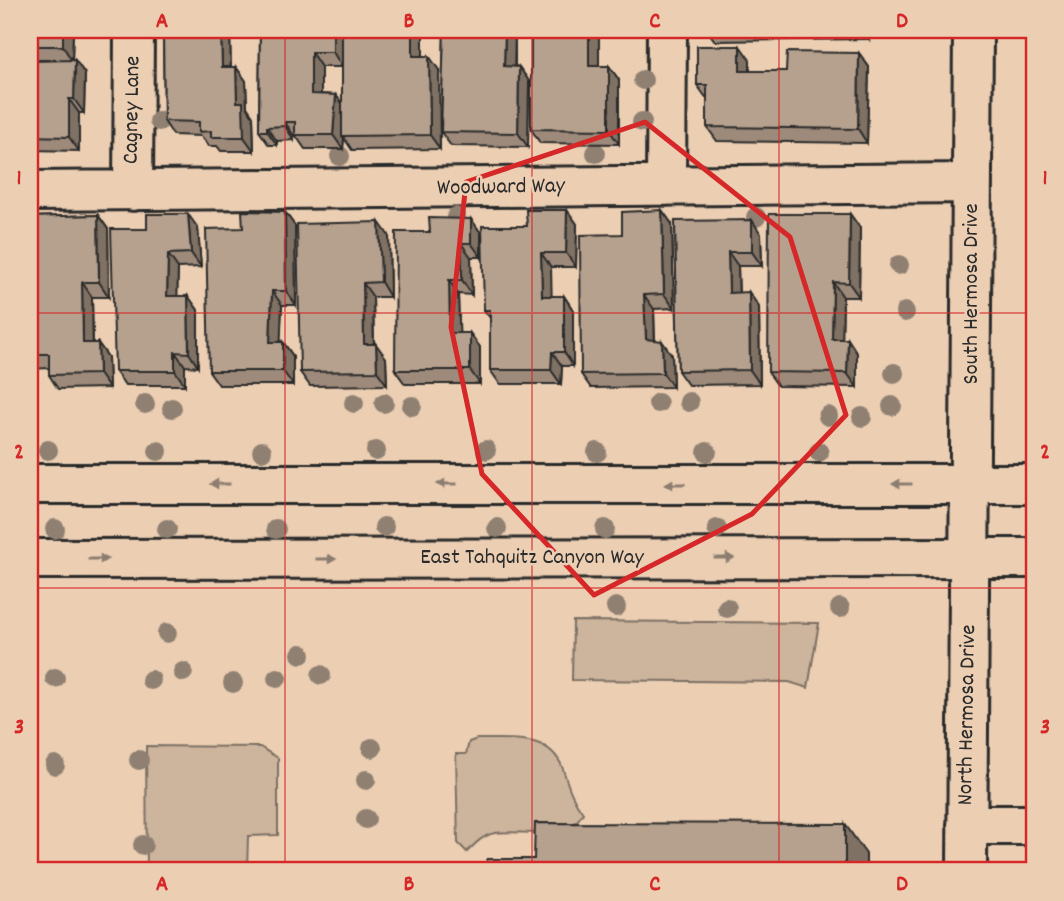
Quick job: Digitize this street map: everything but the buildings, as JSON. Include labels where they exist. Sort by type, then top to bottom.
[{"type":"street","name":"Cagney Lane","points":[[133,191],[134,30]]},
{"type":"street","points":[[666,186],[667,30]]},
{"type":"street","name":"South Hermosa Drive","points":[[970,558],[974,30]]},
{"type":"street","name":"Woodward Way","points":[[30,191],[972,183]]},
{"type":"street","points":[[30,484],[1034,484]]},
{"type":"street","name":"North Hermosa Drive","points":[[967,871],[970,558]]},
{"type":"street","name":"East Tahquitz Canyon Way","points":[[30,559],[1034,558]]},
{"type":"street","points":[[967,825],[1034,824]]},
{"type":"highlighted area","points":[[645,122],[790,237],[846,415],[752,514],[594,595],[482,474],[451,327],[466,182]]},
{"type":"shaded area","points":[[573,621],[819,623],[808,688],[789,682],[572,680]]},
{"type":"shaded area","points":[[477,739],[527,740],[548,749],[557,757],[573,797],[583,813],[566,828],[555,831],[491,834],[467,852],[458,843],[456,754],[466,754],[469,742]]},
{"type":"shaded area","points":[[146,746],[260,747],[278,758],[278,835],[248,836],[247,871],[147,871]]}]
